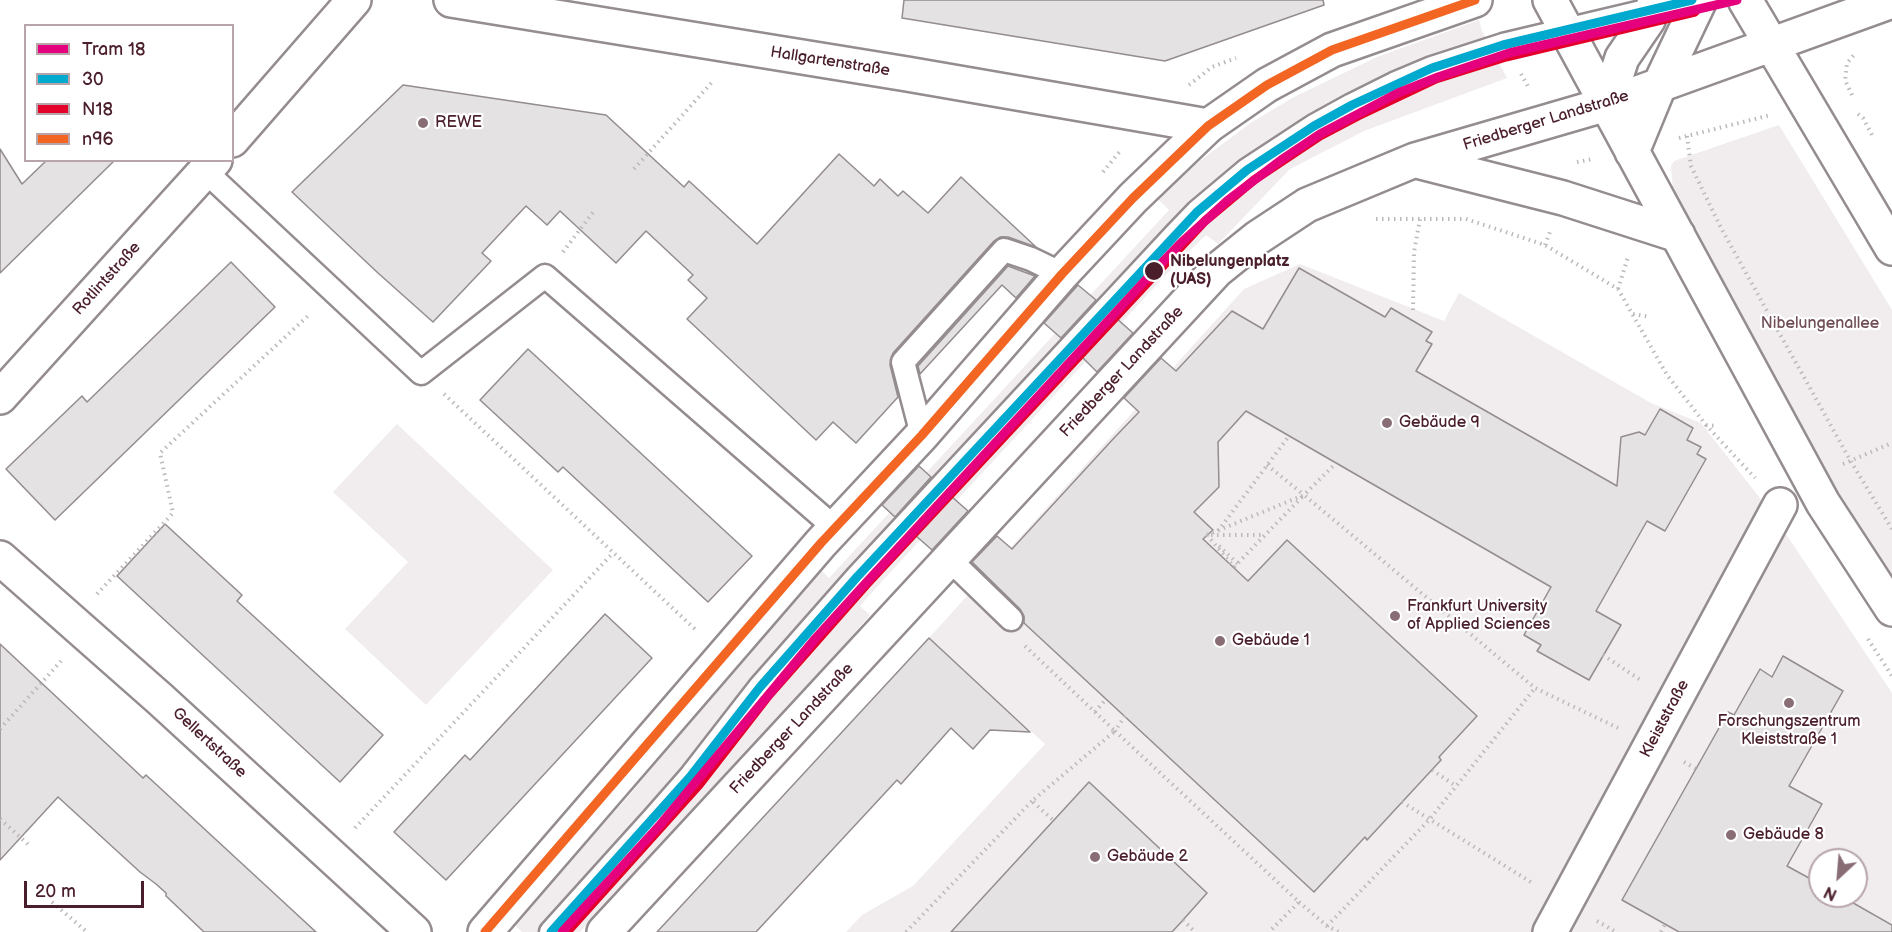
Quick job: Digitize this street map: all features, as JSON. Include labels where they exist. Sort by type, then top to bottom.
[{"type":"main road","points":[[234,138],[354,0]]},
{"type":"main road","name":"Hallgartenstraße","points":[[451,0],[1208,126]]},
{"type":"main road","points":[[485,932],[835,528],[922,435],[1062,274],[1133,198],[1208,126],[1267,85],[1332,50],[1475,0]]},
{"type":"main road","points":[[1550,0],[1823,502],[1892,609]]},
{"type":"main road","points":[[1632,152],[1660,84],[1700,0]]},
{"type":"main road","points":[[1745,0],[1892,248]]},
{"type":"main road","name":"Friedberger Landstraße","points":[[604,932],[1216,271],[1257,238],[1307,205],[1415,160],[1607,104],[1892,1]]},
{"type":"main road","points":[[1607,104],[1622,58],[1655,4]]},
{"type":"main road","points":[[1415,160],[1563,198],[1678,235]]},
{"type":"main road","name":"Rotlintstraße","points":[[0,397],[210,166]]},
{"type":"main road","name":"Kleiststraße","points":[[1550,932],[1780,505]]},
{"type":"main road","name":"Gellertstraße","points":[[0,558],[160,699],[414,932]]},
{"type":"lane","points":[[551,932],[690,777],[760,687],[807,632],[1197,212],[1247,170],[1314,126],[1394,84],[1471,54],[1655,4],[1692,0]]},
{"type":"lane","points":[[210,166],[421,373],[544,276],[835,528]]},
{"type":"lane","points":[[922,435],[903,362],[1004,250],[1031,259],[1062,274]]},
{"type":"lane","points":[[950,560],[1011,619]]},
{"type":"path","points":[[634,169],[742,48]]},
{"type":"path","points":[[1852,95],[1845,80],[1847,63],[1859,50]]},
{"type":"path","points":[[1672,140],[1773,114]]},
{"type":"path","points":[[1687,136],[1691,166],[1721,228],[1850,460],[1892,529]]},
{"type":"path","points":[[1570,163],[1598,158]]},
{"type":"path","points":[[544,276],[594,211]]},
{"type":"path","points":[[1367,219],[1466,219],[1545,245],[1618,288],[1667,375],[1706,425],[1780,505]]},
{"type":"path","points":[[1413,310],[1414,252],[1420,219]]},
{"type":"path","points":[[1632,314],[1650,317]]},
{"type":"path","points":[[0,729],[79,627],[173,513],[160,453],[304,319]]},
{"type":"path","points":[[421,373],[723,657]]},
{"type":"path","points":[[1706,425],[1716,426]]},
{"type":"path","points":[[1217,531],[1289,436]]},
{"type":"path","points":[[1850,460],[1892,443]]},
{"type":"path","points":[[1207,535],[1233,567],[1336,463]]},
{"type":"path","points":[[1267,465],[1535,688],[1651,744]]},
{"type":"path","points":[[1207,535],[1304,495]]},
{"type":"path","points":[[1207,535],[1264,536]]},
{"type":"path","points":[[329,855],[613,553]]},
{"type":"path","points":[[1868,638],[1892,676]]},
{"type":"path","points":[[1603,655],[1674,703]]},
{"type":"path","points":[[1327,926],[1428,820],[1535,688]]},
{"type":"path","points":[[1095,712],[1107,699]]},
{"type":"path","points":[[906,932],[1032,801],[1115,731],[1125,716]]},
{"type":"path","points":[[1115,731],[1299,902],[1327,926],[1339,932]]},
{"type":"path","points":[[1432,770],[1456,786]]},
{"type":"path","points":[[1032,801],[1054,821]]},
{"type":"path","points":[[1402,802],[1565,904],[1616,932]]},
{"type":"path","points":[[0,819],[31,847]]},
{"type":"path","points":[[52,902],[87,932]]},
{"type":"path","points":[[1269,932],[1299,902]]},
{"type":"path","points":[[1183,920],[1195,932]]},
{"type":"path","points":[[1661,932],[1665,924]]},
{"type":"shaded area","points":[[1479,20],[1482,31],[1507,78],[1364,131],[1290,169],[1218,244],[1206,235],[1174,266],[883,580],[860,606],[870,615],[743,761],[580,932],[522,932],[513,923],[628,797],[817,566],[829,578],[1169,210],[1158,199],[1177,181],[1252,122],[1294,97],[1377,57]]},
{"type":"shaded area","name":"Nibelungenallee","points":[[1779,125],[1892,310],[1892,581],[1862,535],[1792,415],[1673,192],[1671,166],[1674,161]]},
{"type":"shaded area","name":"Frankfurt University of Applied Sciences","points":[[1300,264],[1444,321],[1459,293],[1651,403],[1701,423],[1774,516],[1892,693],[1892,932],[846,932],[862,915],[913,886],[1045,744],[929,638],[1244,289]]},
{"type":"shaded area","points":[[397,424],[553,570],[426,705],[345,629],[408,562],[333,492]]},
{"type":"building","points":[[904,0],[1323,0],[1324,5],[1165,61],[902,18]]},
{"type":"building","points":[[403,85],[606,115],[684,187],[689,181],[757,244],[839,154],[874,186],[880,179],[898,196],[903,191],[928,213],[961,177],[1036,247],[1008,237],[1000,237],[994,241],[893,353],[890,365],[898,397],[856,443],[833,422],[816,440],[687,319],[707,298],[688,280],[693,275],[646,231],[616,263],[560,211],[547,225],[526,206],[482,253],[491,261],[433,322],[292,192]]},
{"type":"building","points":[[0,149],[22,184],[45,162],[113,162],[0,273]]},
{"type":"building","points":[[231,262],[275,307],[55,520],[6,469],[82,396],[87,402]]},
{"type":"building","points":[[1008,266],[1035,276],[1016,298],[1002,285],[920,374],[918,366]]},
{"type":"building","points":[[1299,268],[1385,317],[1391,308],[1432,332],[1426,341],[1432,344],[1416,371],[1617,486],[1621,437],[1639,432],[1645,435],[1660,409],[1693,428],[1687,440],[1701,447],[1697,454],[1706,459],[1665,531],[1647,521],[1596,611],[1621,625],[1589,680],[1537,651],[1541,645],[1524,635],[1551,587],[1246,411],[1218,442],[1219,487],[1194,512],[1213,530],[1203,539],[1248,581],[1287,540],[1477,716],[1439,757],[1441,760],[1367,840],[1365,837],[1314,892],[1024,623],[1024,616],[1020,609],[972,562],[997,536],[1012,549],[1139,412],[1124,398],[1161,358],[1176,371],[1232,311],[1263,329]]},
{"type":"building","points":[[1078,285],[1096,300],[1061,338],[1044,323]]},
{"type":"building","points":[[1116,318],[1133,333],[1097,372],[1081,356]]},
{"type":"building","points":[[528,349],[752,556],[708,602],[563,467],[558,472],[480,400]]},
{"type":"building","points":[[919,466],[931,477],[895,517],[882,505]]},
{"type":"building","points":[[951,496],[968,511],[932,550],[915,535]]},
{"type":"building","points":[[165,524],[242,595],[237,601],[383,735],[340,782],[117,576]]},
{"type":"building","points":[[605,614],[652,658],[446,880],[394,832],[465,755],[470,760]]},
{"type":"building","points":[[929,638],[1030,732],[990,730],[973,749],[951,728],[901,784],[897,780],[756,932],[657,932]]},
{"type":"building","points":[[0,644],[143,778],[146,775],[316,932],[204,932],[166,896],[166,893],[58,797],[0,860]]},
{"type":"building","name":"Gebäude 8","points":[[1783,656],[1843,691],[1789,786],[1822,804],[1787,866],[1808,877],[1808,908],[1862,908],[1892,925],[1892,932],[1679,932],[1622,900],[1728,712],[1734,715],[1760,669],[1772,677]]},
{"type":"building","name":"Gebäude 2","points":[[1089,782],[1207,893],[1172,932],[951,932]]},
{"type":"tram line","name":"18","points":[[562,932],[660,825],[815,639],[864,585],[1154,271],[1228,200],[1320,134],[1398,93],[1438,77],[1509,53],[1737,0]]},
{"type":"transit line","name":"n96","points":[[485,932],[821,543],[922,435],[1062,274],[1133,198],[1208,126],[1267,85],[1332,50],[1475,0]]},
{"type":"transit line","name":"30","points":[[551,932],[690,777],[760,687],[857,577],[1197,212],[1247,170],[1314,126],[1352,105],[1432,68],[1503,45],[1692,0]]},
{"type":"transit line","name":"N18","points":[[567,932],[699,785],[769,695],[866,585],[1205,221],[1254,180],[1320,136],[1436,79],[1506,57],[1695,12]]},
{"type":"place","name":"REWE","points":[[423,123]]},
{"type":"place","name":"Nibelungenplatz (UAS)","points":[[1154,271]]},
{"type":"place","name":"Gebäude 9","points":[[1387,423]]},
{"type":"place","name":"Frankfurt University of Applied Sciences","points":[[1395,616]]},
{"type":"place","name":"Gebäude 1","points":[[1220,641]]},
{"type":"place","name":"Forschungszentrum Kleiststraße 1","points":[[1789,703]]},
{"type":"place","name":"Gebäude 8","points":[[1731,835]]},
{"type":"place","name":"Gebäude 2","points":[[1095,857]]}]
